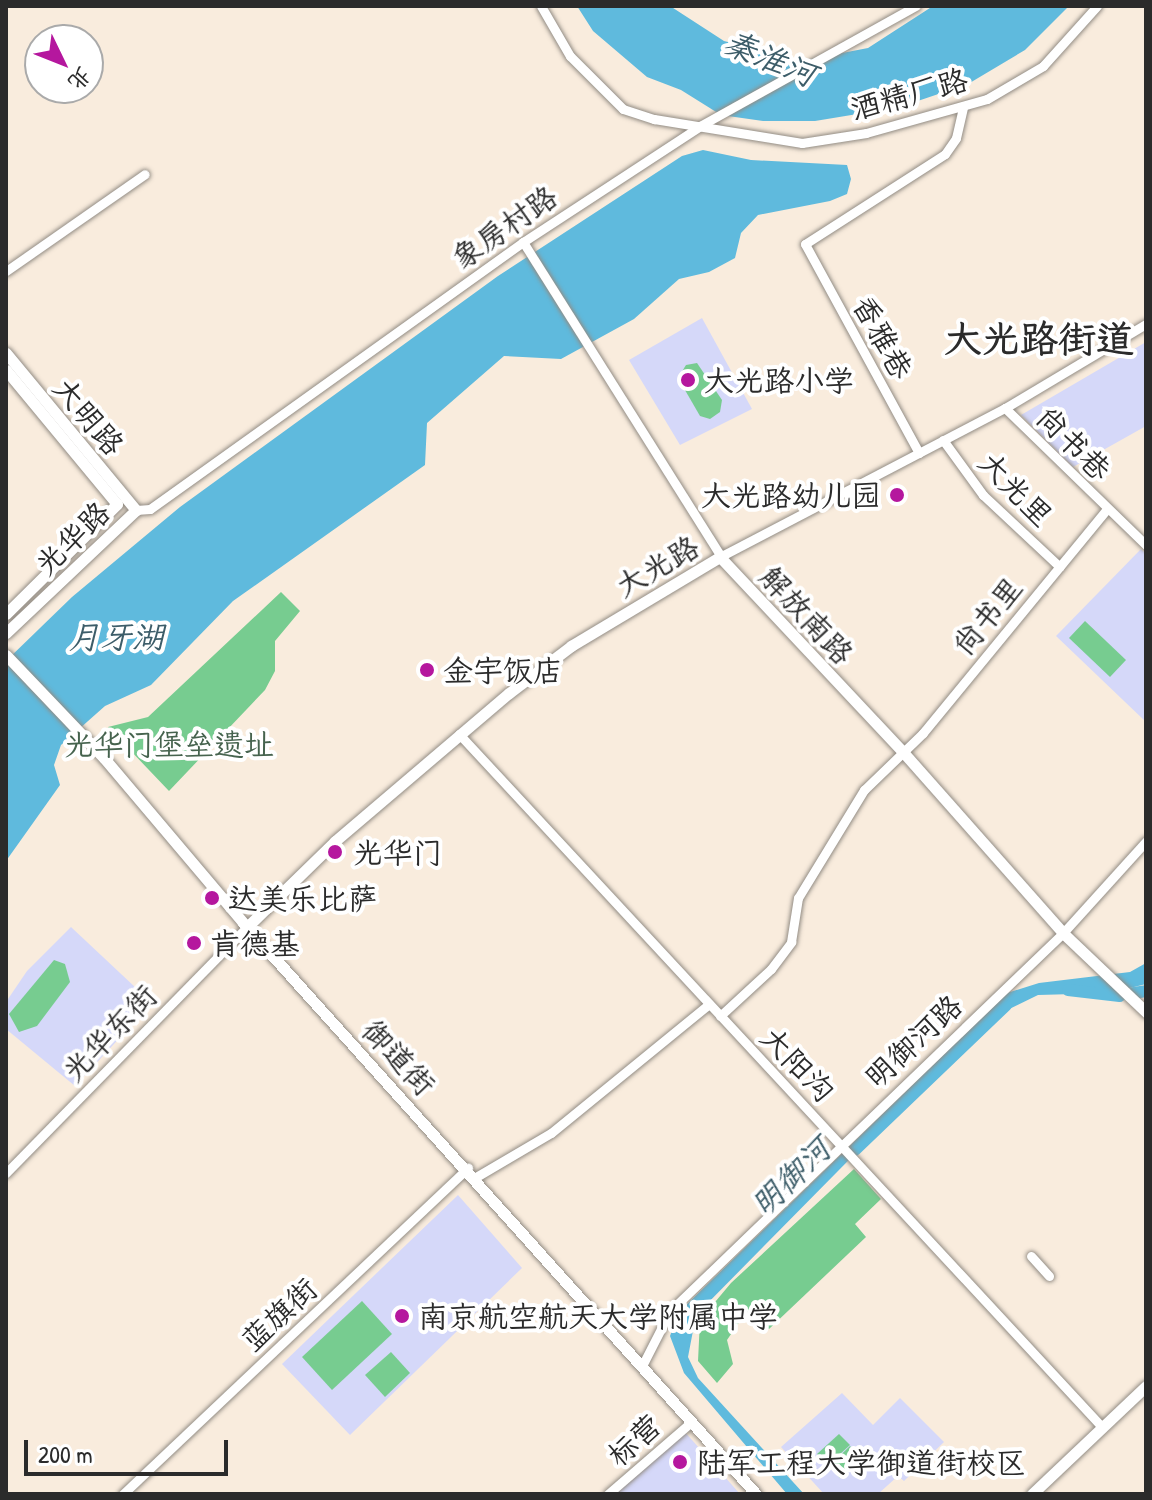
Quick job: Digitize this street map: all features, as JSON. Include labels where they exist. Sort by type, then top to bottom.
[{"type":"main road","name":"大明路","points":[[6,353],[136,510]]},
{"type":"main road","name":"大明路","points":[[6,370],[117,504],[6,614]]},
{"type":"main road","name":"光华路","points":[[6,633],[136,510]]},
{"type":"main road","name":"御道街","points":[[6,655],[104,758],[247,927],[472,1173],[756,1494]]},
{"type":"main road","points":[[247,927],[335,841]]},
{"type":"main road","points":[[1063,933],[1145,1011]]},
{"type":"main road","points":[[1032,1494],[1145,1389]]},
{"type":"street","name":"酒精厂路","points":[[541,6],[570,56],[623,109],[802,143],[866,133],[963,108],[1043,66],[1097,6]]},
{"type":"street","name":"象房村路","points":[[136,510],[150,509],[523,242],[700,126],[848,47],[916,6]]},
{"type":"street","name":"香雅巷","points":[[919,453],[805,244],[945,154],[956,138],[963,108]]},
{"type":"street","points":[[6,271],[145,174]]},
{"type":"street","name":"解放南路","points":[[523,242],[720,557],[903,752],[1063,933],[1145,1011]]},
{"type":"street","name":"大光路","points":[[335,841],[459,734],[571,646],[720,557],[1005,408],[1146,324]]},
{"type":"street","name":"尚书巷","points":[[1005,408],[1146,545]]},
{"type":"street","name":"大光里","points":[[943,440],[983,495],[1060,567]]},
{"type":"street","name":"尚书里","points":[[720,1016],[771,969],[791,942],[798,898],[864,790],[903,752],[1107,509]]},
{"type":"street","name":"大阳沟","points":[[459,734],[841,1142],[1102,1427]]},
{"type":"street","name":"明御河路","points":[[642,1366],[670,1311],[841,1142],[1063,933],[1146,841]]},
{"type":"street","name":"光华东街","points":[[6,1173],[247,927]]},
{"type":"street","name":"蓝旗街","points":[[123,1494],[472,1173],[551,1133],[709,1004]]},
{"type":"street","points":[[1031,1256],[1049,1276]]},
{"type":"street","name":"标营","points":[[608,1494],[691,1422]]},
{"type":"shaded area","name":"大光路小学","points":[[702,318],[752,409],[680,445],[629,360]]},
{"type":"shaded area","points":[[1146,342],[1146,426],[1073,467],[1021,415]]},
{"type":"shaded area","points":[[1141,549],[1146,554],[1146,722],[1056,636]]},
{"type":"shaded area","points":[[71,927],[152,1003],[75,1086],[6,1029],[6,1002],[27,971]]},
{"type":"shaded area","name":"南京航空航天大学附属中学","points":[[458,1195],[522,1268],[350,1435],[282,1364]]},
{"type":"shaded area","points":[[842,1393],[873,1425],[900,1398],[944,1442],[904,1481],[898,1476],[878,1494],[824,1494],[781,1447]]},
{"type":"shaded area","name":"陆军工程大学御道街校区","points":[[684,1431],[740,1494],[612,1494]]},
{"type":"green space","points":[[697,363],[722,400],[720,412],[710,419],[700,416],[678,378],[686,365]]},
{"type":"green space","name":"光华门堡垒遗址","points":[[281,592],[300,611],[275,641],[275,671],[265,690],[169,791],[108,727],[148,717]]},
{"type":"green space","points":[[1085,621],[1126,660],[1110,677],[1069,638]]},
{"type":"green space","points":[[54,960],[65,964],[70,982],[37,1026],[19,1032],[9,1014]]},
{"type":"green space","points":[[854,1169],[881,1199],[855,1224],[866,1237],[769,1329],[753,1313],[742,1318],[727,1340],[733,1364],[717,1383],[698,1361],[700,1320],[731,1283]]},
{"type":"green space","points":[[362,1301],[392,1334],[332,1390],[302,1357]]},
{"type":"green space","points":[[391,1352],[410,1373],[385,1397],[365,1375]]},
{"type":"green space","points":[[839,1434],[850,1445],[828,1465],[817,1454]]},
{"type":"green space","points":[[850,1446],[861,1458],[840,1478],[829,1466]]},
{"type":"water","name":"秦淮河","points":[[577,6],[670,6],[724,41],[801,61],[868,48],[933,6],[1069,6],[1025,50],[968,84],[900,107],[815,121],[763,121],[721,115],[681,90],[647,77],[593,31]]},
{"type":"water","name":"月牙湖","points":[[703,150],[751,160],[847,165],[851,179],[847,194],[830,201],[758,215],[741,233],[735,258],[709,272],[679,279],[634,319],[561,359],[504,356],[427,423],[425,465],[233,601],[151,685],[105,706],[61,745],[54,765],[60,785],[6,861],[6,661],[72,597],[180,507],[498,276],[682,156]]},
{"type":"water","name":"明御河","points":[[1146,963],[1146,984],[1110,993],[1038,995],[987,1020],[696,1315],[688,1357],[698,1378],[804,1494],[787,1494],[684,1373],[670,1336],[679,1312],[1007,993],[1039,983],[1130,972]]},
{"type":"waterway","name":"明御河","points":[[1068,990],[1120,996]]},
{"type":"waterway","name":"明御河","points":[[1134,993],[1146,991]]},
{"type":"waterway","name":"明御河","points":[[855,1150],[1006,1005]]},
{"type":"place","name":"大光路小学","points":[[688,380]]},
{"type":"place","name":"大光路幼儿园","points":[[897,495]]},
{"type":"place","name":"金宇饭店","points":[[427,670]]},
{"type":"place","name":"光华门","points":[[335,852]]},
{"type":"place","name":"达美乐比萨","points":[[212,898]]},
{"type":"place","name":"肯德基","points":[[194,943]]},
{"type":"place","name":"南京航空航天大学附属中学","points":[[402,1316]]},
{"type":"place","name":"陆军工程大学御道街校区","points":[[680,1462]]},
{"type":"district","name":"大光路街道","points":[[1039,339]]}]
